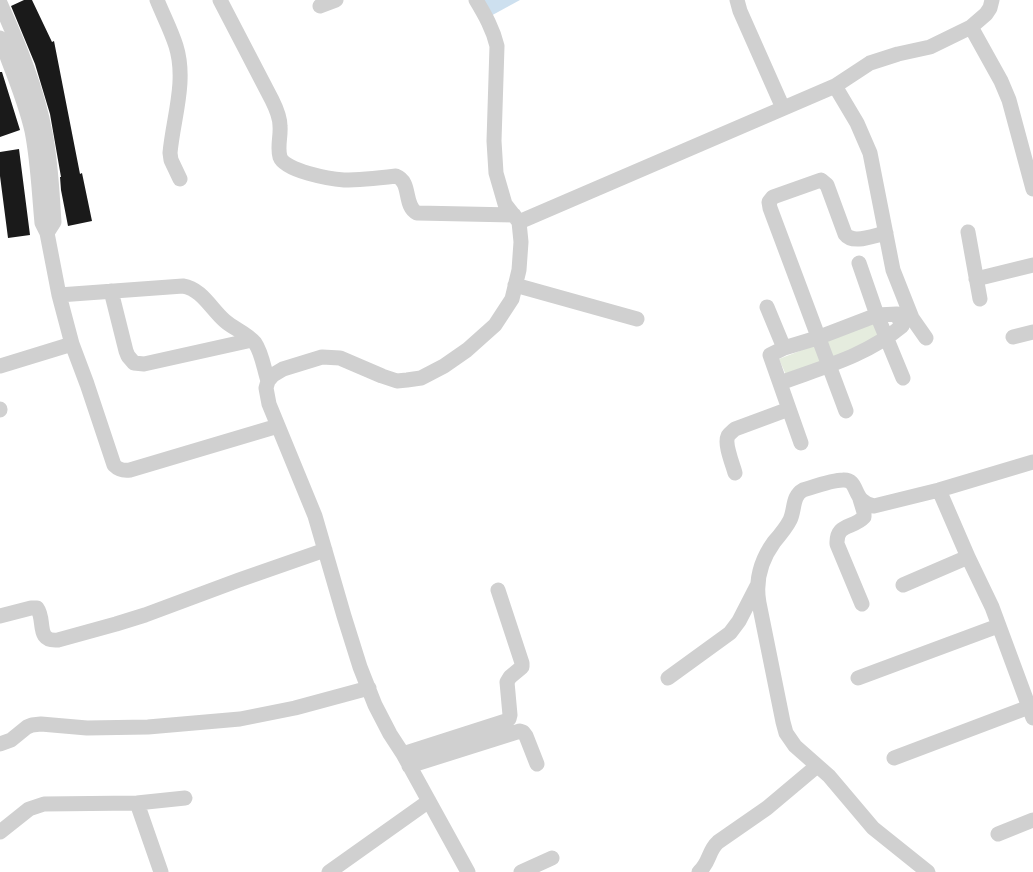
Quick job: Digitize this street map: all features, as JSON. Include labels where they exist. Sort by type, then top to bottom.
[{"type":"street","points":[[157,0],[176,46],[179,61],[179,93],[170,154],[171,160],[180,179]]},
{"type":"street","points":[[220,0],[278,114],[280,126],[279,153],[285,164],[298,170],[338,179],[399,177],[405,184],[411,206],[414,212],[417,213],[516,218],[835,86],[870,63],[898,54],[930,48],[971,27],[986,14],[990,8],[992,0]]},
{"type":"street","points":[[320,6],[336,0]]},
{"type":"street","points":[[468,872],[375,705],[344,616],[315,516],[278,426],[266,393],[266,388],[268,380],[283,369],[322,357],[340,358],[397,381],[421,378],[444,366],[467,350],[495,325],[512,299],[519,270],[522,242],[516,218],[505,204],[496,173],[494,134],[497,46],[487,18],[476,0]]},
{"type":"street","points":[[737,0],[740,11],[783,108]]},
{"type":"street","points":[[0,3],[24,61],[41,112],[46,134],[54,222],[47,233]]},
{"type":"street","points":[[971,27],[1001,81],[1009,100],[1032,182]]},
{"type":"street","points":[[0,38],[28,114],[35,149],[42,223],[47,233],[59,295],[72,344],[87,384],[110,458],[114,465],[123,471],[130,470],[278,426]]},
{"type":"street","points":[[780,383],[855,356],[887,339],[902,326],[906,320],[893,270],[870,154],[857,123],[835,86]]},
{"type":"street","points":[[846,411],[817,338],[801,290],[770,208],[770,200],[779,195],[821,180],[827,185],[845,234],[848,238],[852,240],[886,233]]},
{"type":"street","points":[[968,232],[980,299]]},
{"type":"street","points":[[859,264],[876,314],[903,378]]},
{"type":"street","points":[[976,279],[1033,265]]},
{"type":"street","points":[[516,285],[637,319]]},
{"type":"street","points":[[59,295],[183,286],[191,287],[200,294],[226,322],[252,340],[257,347],[268,380]]},
{"type":"street","points":[[111,291],[126,351],[134,363],[144,364],[252,340]]},
{"type":"street","points":[[767,307],[784,348]]},
{"type":"street","points":[[801,443],[770,355],[784,348],[817,338],[876,314],[897,314],[926,338]]},
{"type":"street","points":[[1013,337],[1033,332]]},
{"type":"street","points":[[0,366],[72,344]]},
{"type":"street","points":[[735,473],[727,446],[728,437],[731,433],[735,430],[789,409]]},
{"type":"street","points":[[860,499],[864,503],[874,506],[939,490],[1033,462]]},
{"type":"street","points":[[668,678],[730,633],[739,621],[757,586],[760,572],[768,553],[790,520],[793,513],[796,496],[803,490],[843,480],[849,481],[853,484],[860,499],[864,517],[860,521],[841,530],[837,536],[837,544],[862,604]]},
{"type":"street","points":[[894,758],[1031,712],[992,607],[968,557],[939,490]]},
{"type":"street","points":[[0,616],[36,608],[40,614],[42,630],[45,636],[50,640],[58,640],[145,615],[325,550]]},
{"type":"street","points":[[903,585],[968,557]]},
{"type":"street","points":[[757,586],[763,624],[786,733],[795,746],[829,776],[873,828],[928,872]]},
{"type":"street","points":[[406,760],[509,719],[510,715],[507,682],[510,677],[522,667],[522,663],[498,590]]},
{"type":"street","points":[[858,678],[998,626]]},
{"type":"street","points":[[0,744],[11,740],[27,727],[32,725],[88,728],[148,727],[240,719],[295,708],[369,688]]},
{"type":"street","points":[[406,760],[520,731],[524,732],[537,764]]},
{"type":"street","points":[[699,872],[706,865],[713,848],[718,842],[767,808],[817,766]]},
{"type":"street","points":[[0,832],[22,813],[44,804],[137,803],[185,798]]},
{"type":"street","points":[[329,872],[429,801]]},
{"type":"street","points":[[137,803],[161,872]]},
{"type":"street","points":[[998,834],[1033,820]]},
{"type":"street","points":[[521,872],[552,858]]},
{"type":"shaded area","points":[[872,320],[879,336],[832,360],[825,339]]},
{"type":"shaded area","points":[[815,345],[821,362],[786,375],[779,359]]},
{"type":"water","points":[[478,0],[520,0],[487,18]]},
{"type":"building","points":[[24,0],[32,0],[52,42],[54,41],[80,174],[82,173],[92,221],[68,226],[50,114],[35,64],[11,6]]},
{"type":"building","points":[[0,72],[2,72],[20,130],[0,137]]},
{"type":"building","points":[[19,149],[30,235],[8,238],[0,176],[0,152]]}]
